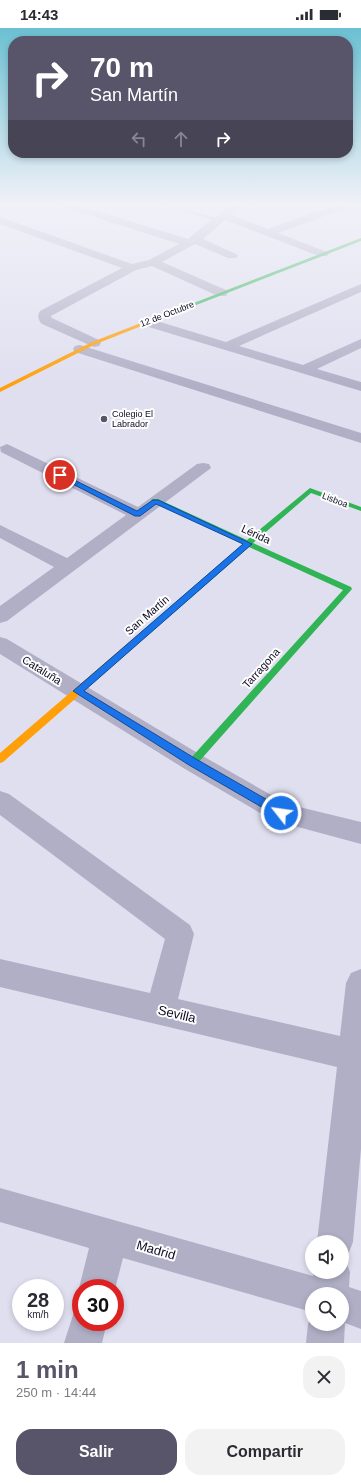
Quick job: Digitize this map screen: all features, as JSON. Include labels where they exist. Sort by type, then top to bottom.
[{"type":"street","points":[[122,264],[132,268]]},
{"type":"street","points":[[145,264],[132,268],[45,314],[44,317],[47,321],[87,346],[361,438]]},
{"type":"street","points":[[158,264],[222,293]]},
{"type":"street","name":"12 de Octubre","points":[[0,390],[87,346],[296,264]]},
{"type":"street","points":[[227,346],[361,288]]},
{"type":"street","points":[[147,322],[361,386]]},
{"type":"street","points":[[304,370],[361,343]]},
{"type":"street","points":[[8,449],[138,514]]},
{"type":"street","points":[[0,616],[155,501],[203,468]]},
{"type":"street","name":"Lisboa","points":[[310,490],[361,510]]},
{"type":"street","name":"San Martín","points":[[0,759],[310,490]]},
{"type":"street","name":"Lérida","points":[[155,501],[348,589]]},
{"type":"street","points":[[0,531],[67,566]]},
{"type":"street","name":"Tarragona","points":[[193,762],[348,589]]},
{"type":"street","name":"Cataluña","points":[[0,644],[193,762],[281,813],[361,833]]},
{"type":"street","points":[[0,801],[180,934],[160,1010]]},
{"type":"street","name":"Sevilla","points":[[0,973],[354,1055]]},
{"type":"street","points":[[336,1235],[361,983]]},
{"type":"street","name":"Madrid","points":[[0,1205],[305,1292]]},
{"type":"street","points":[[99,1279],[110,1236]]},
{"type":"street","points":[[349,1306],[361,1310]]},
{"type":"street","points":[[83,1343],[86,1331]]},
{"type":"street","points":[[325,1343],[326,1331]]},
{"type":"traffic: fast","points":[[184,308],[296,264]]},
{"type":"traffic: fast","points":[[145,633],[310,490],[361,509]]},
{"type":"traffic: fast","points":[[155,501],[348,589],[193,762]]},
{"type":"traffic: slow","points":[[0,390],[94,343],[184,308]]},
{"type":"traffic: slow","points":[[0,759],[145,633]]},
{"type":"place","name":"Colegio El Labrador","points":[[104,419]]},
{"type":"route","points":[[60,475],[138,514],[155,501],[248,544],[77,691],[193,762],[281,813]]}]
